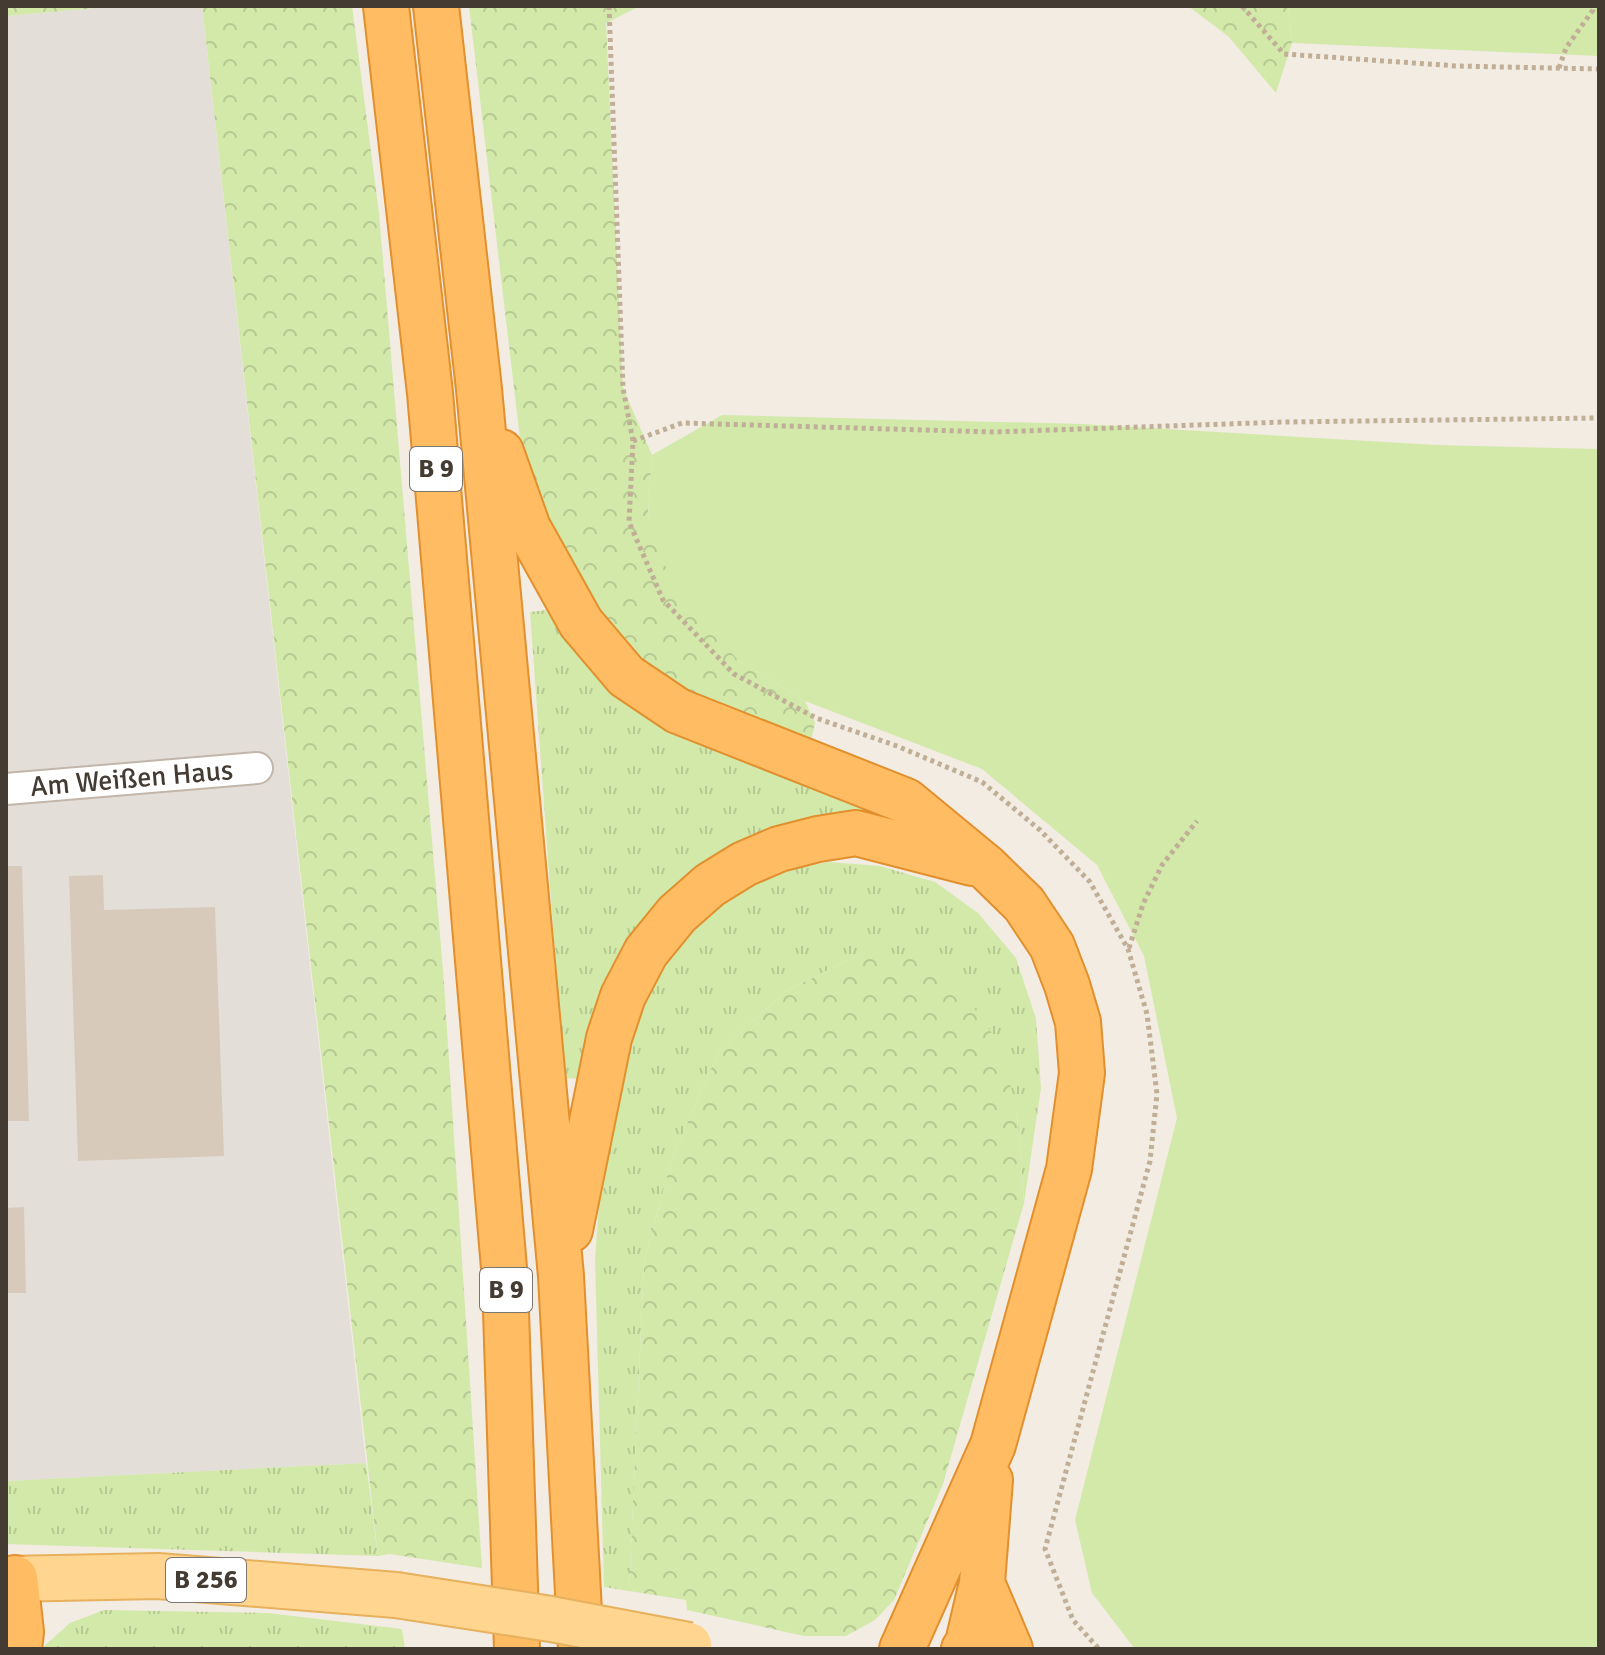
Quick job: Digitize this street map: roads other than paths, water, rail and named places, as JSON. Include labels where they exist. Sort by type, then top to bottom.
[{"type":"highway","name":"B 9","points":[[386,6],[430,393],[504,1265],[517,1649]]},
{"type":"highway","name":"B 9","points":[[436,6],[479,389],[561,1276],[581,1649]]},
{"type":"highway","points":[[479,389],[528,528],[581,623],[626,676],[678,711],[906,801],[986,867],[1024,904],[1052,946],[1078,1022],[1082,1073],[1069,1169],[993,1445],[902,1649]]},
{"type":"highway","points":[[561,1276],[609,1038],[623,996],[646,952],[677,914],[710,885],[744,864],[779,849],[856,833],[986,867]]},
{"type":"highway","points":[[964,1649],[982,1583],[993,1445]]},
{"type":"highway","points":[[9,1580],[21,1632],[19,1649]]},
{"type":"highway","points":[[982,1583],[1010,1649]]},
{"type":"main road","name":"B 256","points":[[9,1580],[158,1576],[396,1595],[551,1619],[696,1647]]},
{"type":"street","name":"Am Weißen Haus","points":[[6,789],[257,768]]}]
